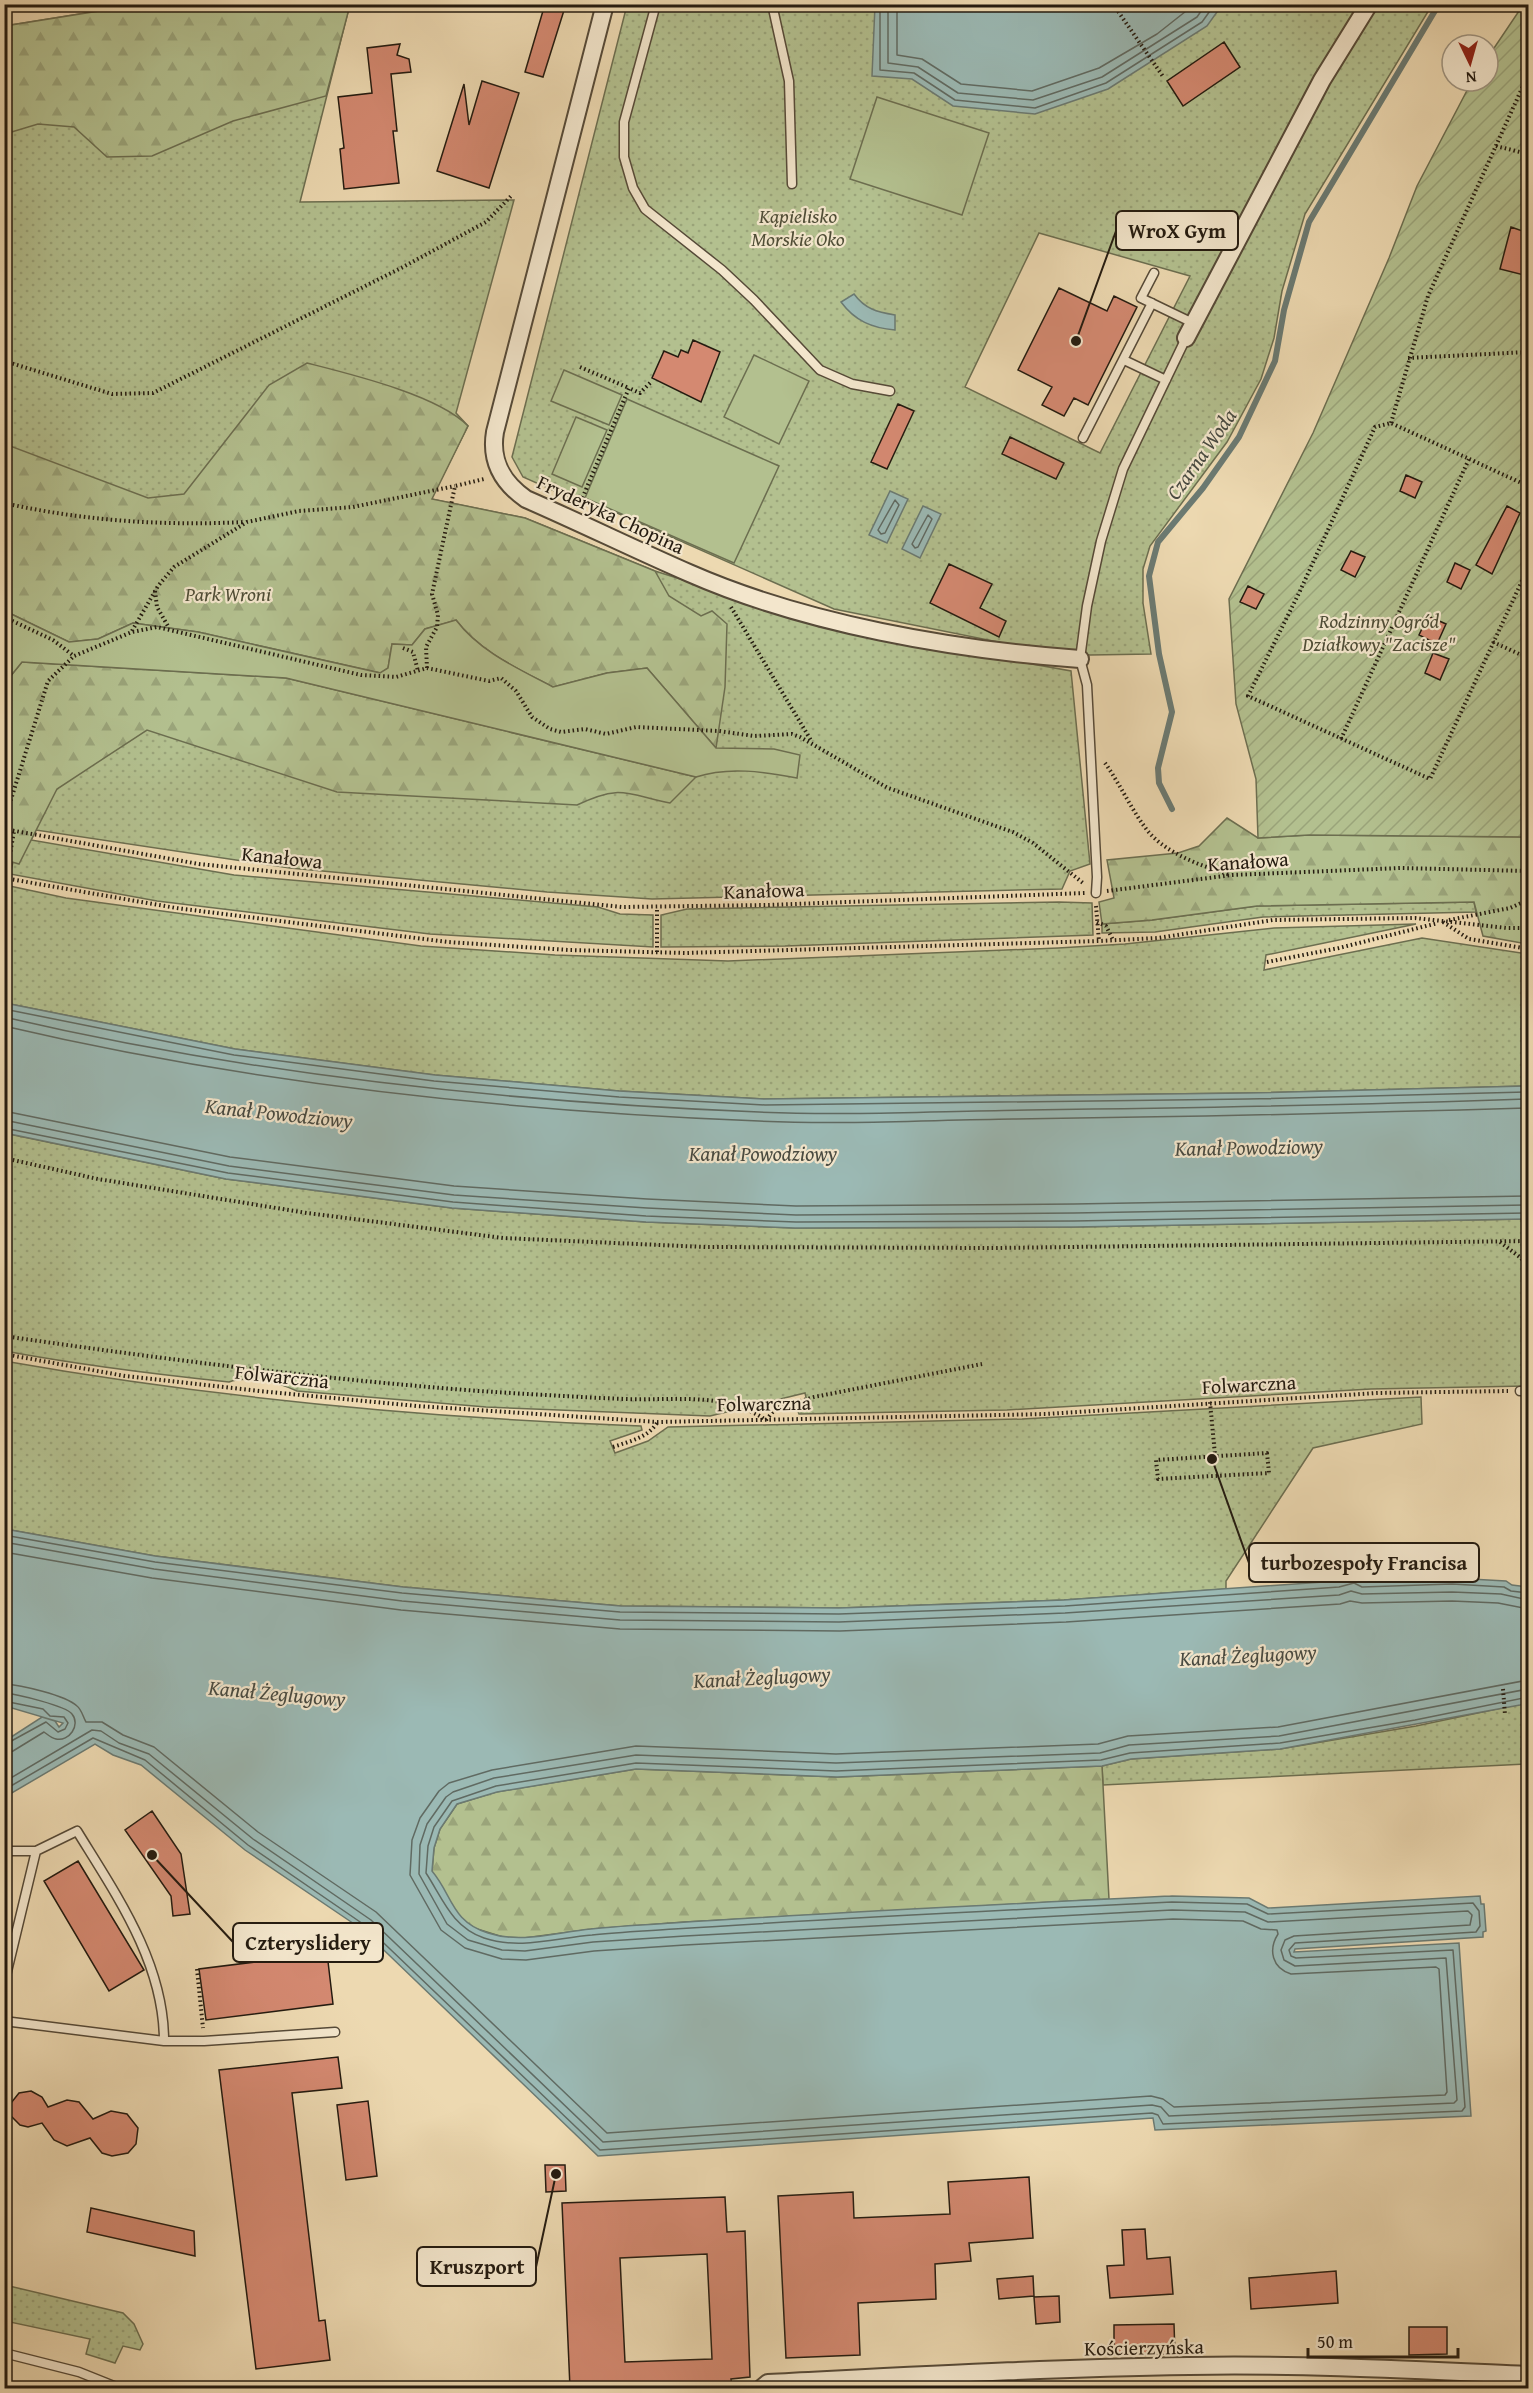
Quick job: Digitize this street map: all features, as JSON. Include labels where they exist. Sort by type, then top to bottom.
[{"type":"street","points":[[501,475],[494,455],[495,432],[605,4]]},
{"type":"street","points":[[1190,330],[1322,80],[1369,4]]},
{"type":"street","name":"Fryderyka Chopina","points":[[501,475],[511,489],[526,499],[689,573],[808,613],[904,636],[1080,659]]},
{"type":"street","name":"Kościerzyńska","points":[[762,2388],[768,2383],[958,2373],[1191,2366],[1349,2368],[1528,2375]]},
{"type":"lane","points":[[656,4],[624,122],[624,157],[633,188],[645,209],[722,270],[754,300],[820,370],[852,384],[890,391]]},
{"type":"lane","points":[[772,4],[789,81],[792,184]]},
{"type":"lane","points":[[1096,893],[1091,743],[1087,685],[1080,659],[1087,606],[1101,542],[1123,469],[1190,330],[1142,298],[1154,273]]},
{"type":"lane","points":[[1083,438],[1152,303]]},
{"type":"lane","points":[[1124,360],[1166,380]]},
{"type":"lane","points":[[4,1851],[36,1851],[77,1831],[129,1915],[154,1976],[164,2013],[164,2041]]},
{"type":"lane","points":[[4,1984],[36,1851]]},
{"type":"lane","points":[[4,2021],[164,2041],[204,2041],[335,2032]]},
{"type":"lane","points":[[4,2353],[119,2388]]},
{"type":"path","points":[[1113,4],[1164,78]]},
{"type":"path","points":[[1391,423],[1408,358],[1428,296],[1523,86],[1528,81]]},
{"type":"path","points":[[1496,146],[1528,154]]},
{"type":"path","points":[[4,362],[112,394],[153,393],[403,267],[486,222],[512,195]]},
{"type":"path","points":[[1408,358],[1528,352]]},
{"type":"path","points":[[580,367],[640,393],[652,381]]},
{"type":"path","points":[[576,515],[581,496],[629,388]]},
{"type":"path","points":[[1528,486],[1391,423],[1375,427],[1300,591],[1248,696],[1430,779],[1528,568]]},
{"type":"path","points":[[1341,739],[1469,459]]},
{"type":"path","points":[[4,503],[46,512],[177,525],[247,522],[299,511],[353,507],[501,475]]},
{"type":"path","points":[[427,668],[426,647],[437,627],[438,615],[432,594],[455,486]]},
{"type":"path","points":[[132,632],[155,591],[174,567],[247,522]]},
{"type":"path","points":[[727,587],[726,595],[736,617],[813,743]]},
{"type":"path","points":[[155,591],[157,607],[169,629]]},
{"type":"path","points":[[4,617],[53,640],[74,656]]},
{"type":"path","points":[[4,822],[48,681],[74,656],[146,627],[169,629],[211,641],[361,675],[396,677],[427,668],[489,681],[501,678],[516,691],[532,717],[550,729],[561,732],[585,729],[606,734],[636,727],[707,730],[754,736],[792,734],[813,743],[888,788],[936,807],[987,822],[1033,843],[1096,893]]},
{"type":"path","points":[[1493,642],[1528,658]]},
{"type":"path","points":[[403,648],[413,652],[418,671]]},
{"type":"path","points":[[1091,743],[1148,831],[1162,843],[1188,858],[1232,875]]},
{"type":"path","name":"Kanałowa","points":[[4,829],[199,864],[622,907],[768,905],[1096,893],[1232,875],[1400,868],[1528,871]]},
{"type":"path","points":[[14,831],[5,878],[176,908],[448,942],[657,952],[916,948],[1158,938],[1273,920],[1415,918],[1528,928]]},
{"type":"path","points":[[1267,962],[1339,948],[1442,922],[1510,908],[1528,900]]},
{"type":"path","points":[[657,907],[657,952]]},
{"type":"path","points":[[1099,941],[1097,921],[1106,926],[1113,940]]},
{"type":"path","points":[[1442,922],[1469,939],[1528,949]]},
{"type":"path","points":[[4,1158],[98,1179],[307,1213],[503,1238],[717,1248],[995,1248],[1528,1241]]},
{"type":"path","points":[[1499,1241],[1521,1258],[1528,1269]]},
{"type":"path","points":[[4,1336],[260,1370],[370,1381],[603,1398],[696,1399],[735,1404],[747,1408],[766,1420],[776,1407],[814,1397],[982,1364]]},
{"type":"path","name":"Folwarczna","points":[[4,1354],[125,1376],[270,1392],[417,1407],[658,1422],[1046,1414],[1377,1393],[1524,1391]]},
{"type":"path","points":[[1210,1402],[1215,1455]]},
{"type":"path","points":[[613,1447],[638,1439],[651,1431],[658,1422]]},
{"type":"path","points":[[1267,1453],[1269,1473],[1158,1479],[1156,1460],[1215,1455],[1267,1453]]},
{"type":"path","points":[[1503,1689],[1505,1715]]},
{"type":"path","points":[[197,1969],[203,2025]]},
{"type":"green space","name":"Park Wroni","points":[[350,4],[300,202],[514,200],[456,413],[468,426],[431,499],[525,518],[655,571],[743,599],[904,641],[1071,671],[1090,864],[1070,871],[1062,889],[652,899],[547,892],[290,868],[36,830],[31,840],[234,875],[598,907],[620,914],[653,915],[653,947],[430,934],[157,901],[10,874],[13,862],[5,860],[5,26],[136,5]]},
{"type":"green space","points":[[136,5],[350,5],[326,96],[233,121],[152,156],[107,157],[74,127],[38,124],[5,134],[5,26]]},
{"type":"green space","name":"Kąpielisko Morskie Oko","points":[[627,5],[1432,5],[1305,214],[1282,291],[1274,338],[1261,379],[1227,442],[1150,546],[1143,569],[1143,603],[1151,654],[1090,655],[1033,649],[834,609],[583,498],[577,501],[523,477],[512,457]],"holes":[[[1039,233],[1190,276],[1100,453],[965,387]]]},
{"type":"green space","name":"Rodzinny Ogród Działkowy \"Zacisze\"","points":[[1523,5],[1528,5],[1528,837],[1309,835],[1258,838],[1256,779],[1236,704],[1229,599],[1313,433],[1389,258],[1417,186],[1466,93],[1500,93],[1500,39]]},
{"type":"green space","points":[[877,97],[989,133],[962,215],[850,179]]},
{"type":"green space","points":[[754,355],[809,381],[779,444],[724,417]]},
{"type":"green space","points":[[307,363],[415,395],[454,415],[468,426],[432,499],[525,518],[655,571],[669,596],[701,616],[712,611],[727,624],[725,687],[716,748],[647,668],[607,673],[553,687],[488,651],[456,620],[425,629],[412,645],[392,644],[388,668],[381,673],[198,632],[133,623],[98,639],[69,642],[5,611],[5,444],[148,498],[184,494],[269,385]]},
{"type":"green space","points":[[564,370],[622,395],[609,425],[551,401]]},
{"type":"green space","points":[[627,399],[779,466],[734,563],[585,498]]},
{"type":"green space","points":[[576,417],[607,430],[582,487],[552,474]]},
{"type":"green space","points":[[5,611],[69,642],[98,639],[133,623],[198,632],[380,673],[388,668],[392,644],[412,645],[425,629],[456,620],[488,651],[553,687],[607,673],[647,668],[716,748],[774,749],[800,755],[797,778],[734,771],[696,777],[286,678],[22,662],[5,683]]},
{"type":"green space","points":[[22,662],[286,678],[696,777],[670,803],[624,793],[604,795],[577,805],[337,792],[147,730],[57,789],[19,864],[5,860],[5,683]]},
{"type":"green space","points":[[1227,818],[1258,838],[1309,835],[1528,837],[1528,944],[1483,936],[1474,902],[1257,906],[1102,924],[1099,902],[1114,898],[1107,860],[1178,853],[1199,846]]},
{"type":"green space","points":[[5,885],[66,898],[421,946],[555,955],[728,961],[1058,948],[1125,944],[1274,928],[1416,924],[1266,955],[1264,970],[1422,938],[1528,954],[1528,1086],[1247,1093],[764,1099],[619,1091],[435,1075],[235,1049],[5,1003]]},
{"type":"green space","points":[[1474,902],[1476,912],[1263,917],[1155,932],[1102,933],[1102,924],[1257,906]]},
{"type":"green space","points":[[1092,903],[1093,935],[785,946],[661,947],[661,915],[687,909]]},
{"type":"green space","points":[[4,1133],[226,1179],[452,1208],[646,1222],[795,1228],[1074,1227],[1528,1219],[1528,1386],[1371,1389],[1007,1410],[799,1414],[797,1409],[808,1406],[805,1393],[710,1416],[486,1407],[297,1391],[263,1381],[245,1379],[229,1382],[201,1379],[33,1356],[5,1351]]},
{"type":"green space","points":[[4,1361],[242,1396],[401,1412],[641,1426],[642,1430],[610,1441],[615,1453],[648,1441],[668,1427],[1022,1419],[1421,1397],[1422,1424],[1313,1448],[1226,1581],[1226,1589],[1064,1600],[839,1608],[621,1606],[403,1587],[155,1556],[5,1529]]},
{"type":"green space","points":[[1525,1703],[1524,1736],[1526,1737],[1527,1764],[1103,1785],[1102,1766],[1131,1759],[1280,1749],[1416,1726]]},
{"type":"green space","points":[[1102,1766],[1109,1899],[684,1922],[592,1929],[524,1938],[503,1937],[474,1928],[456,1914],[432,1872],[434,1848],[440,1829],[457,1804],[496,1792],[636,1769],[837,1777]]},
{"type":"green space","points":[[5,2285],[123,2313],[134,2324],[143,2344],[140,2350],[123,2346],[115,2363],[86,2354],[90,2339],[5,2321]]},
{"type":"water","points":[[875,4],[1222,5],[1207,26],[1108,89],[1035,114],[953,106],[912,79],[872,76]]},
{"type":"water","points":[[854,294],[872,309],[895,315],[895,330],[871,325],[858,319],[846,309],[841,302]]},
{"type":"water","points":[[890,491],[908,499],[887,543],[869,535]]},
{"type":"water","points":[[923,506],[941,514],[920,558],[902,549]]},
{"type":"water","name":"Kanał Powodziowy","points":[[5,1003],[235,1049],[435,1075],[619,1091],[764,1099],[1247,1093],[1528,1086],[1528,1219],[1074,1227],[795,1228],[646,1222],[452,1208],[226,1179],[5,1133]]},
{"type":"water","name":"Kanał Żeglugowy","points":[[5,1529],[155,1556],[403,1587],[621,1606],[839,1608],[1064,1600],[1338,1581],[1358,1577],[1361,1581],[1452,1578],[1506,1581],[1512,1585],[1528,1587],[1528,1702],[1520,1705],[1280,1749],[1131,1759],[1102,1766],[837,1777],[636,1769],[497,1792],[457,1804],[440,1829],[434,1848],[432,1871],[460,1915],[476,1928],[488,1933],[513,1937],[611,1927],[735,1919],[1172,1896],[1249,1898],[1268,1908],[1480,1896],[1481,1904],[1484,1904],[1486,1931],[1483,1932],[1483,1937],[1295,1949],[1294,1952],[1459,1943],[1471,2116],[1155,2130],[1153,2118],[598,2156],[363,1930],[245,1850],[141,1765],[113,1755],[95,1744],[5,1797],[5,1741],[42,1717],[55,1721],[59,1727],[63,1723],[5,1706]]},
{"type":"building","points":[[545,4],[566,4],[543,77],[525,72]]},
{"type":"building","points":[[1224,42],[1240,67],[1183,106],[1167,81]]},
{"type":"building","points":[[400,44],[397,55],[409,59],[411,72],[391,74],[397,131],[393,131],[399,183],[344,189],[340,149],[344,148],[338,97],[372,93],[367,48]]},
{"type":"building","points":[[482,81],[519,93],[489,188],[437,171],[464,84],[469,125]]},
{"type":"building","points":[[1511,227],[1528,233],[1528,276],[1500,269]]},
{"type":"building","points":[[1059,288],[1107,311],[1114,296],[1137,307],[1088,405],[1074,398],[1064,416],[1042,405],[1052,387],[1018,370]]},
{"type":"building","points":[[693,340],[720,352],[701,402],[652,378],[664,351],[678,357],[681,350],[688,353]]},
{"type":"building","points":[[898,404],[914,411],[887,469],[871,462]]},
{"type":"building","points":[[1010,437],[1064,463],[1056,479],[1002,454]]},
{"type":"building","points":[[1406,475],[1422,482],[1415,498],[1400,491]]},
{"type":"building","points":[[1507,506],[1520,513],[1492,574],[1476,565]]},
{"type":"building","points":[[1351,551],[1365,557],[1355,577],[1341,570]]},
{"type":"building","points":[[1455,563],[1470,570],[1461,589],[1447,582]]},
{"type":"building","points":[[949,564],[992,584],[980,608],[1006,621],[999,637],[930,603]]},
{"type":"building","points":[[1248,586],[1264,594],[1256,609],[1240,602]]},
{"type":"building","points":[[1428,616],[1446,624],[1437,644],[1419,635]]},
{"type":"building","points":[[1433,653],[1449,659],[1440,680],[1425,673]]},
{"type":"building","points":[[152,1811],[181,1854],[190,1914],[173,1916],[171,1896],[125,1830]]},
{"type":"building","points":[[78,1861],[144,1970],[109,1991],[44,1881]]},
{"type":"building","points":[[327,1953],[333,2004],[206,2020],[199,1969]]},
{"type":"building","points":[[338,2057],[342,2088],[292,2093],[319,2321],[325,2320],[330,2360],[256,2369],[219,2070]]},
{"type":"building","points":[[31,2091],[42,2097],[48,2107],[67,2100],[79,2102],[93,2119],[111,2111],[127,2114],[138,2128],[136,2144],[128,2153],[112,2156],[102,2153],[90,2138],[67,2146],[54,2140],[42,2123],[28,2127],[20,2125],[11,2116],[11,2103],[19,2093]]},
{"type":"building","points":[[368,2101],[377,2176],[346,2180],[337,2105]]},
{"type":"building","points":[[545,2165],[565,2165],[566,2191],[546,2192]]},
{"type":"building","points":[[1029,2177],[1033,2238],[969,2243],[971,2261],[935,2264],[936,2299],[858,2303],[860,2355],[786,2358],[778,2196],[853,2192],[854,2218],[950,2214],[948,2182]]},
{"type":"building","points":[[725,2197],[727,2232],[745,2231],[750,2377],[731,2379],[732,2388],[570,2388],[562,2203]],"holes":[[[707,2254],[712,2359],[625,2362],[620,2258]]]},
{"type":"building","points":[[91,2208],[194,2231],[195,2256],[87,2232]]},
{"type":"building","points":[[1145,2229],[1147,2259],[1170,2257],[1173,2294],[1110,2298],[1107,2266],[1124,2265],[1122,2230]]},
{"type":"building","points":[[1336,2271],[1338,2303],[1251,2309],[1249,2278]]},
{"type":"building","points":[[1033,2276],[1034,2296],[999,2299],[997,2279]]},
{"type":"building","points":[[1059,2296],[1060,2322],[1036,2324],[1034,2297]]},
{"type":"building","points":[[1174,2324],[1175,2354],[1114,2355],[1114,2325]]},
{"type":"building","points":[[1409,2327],[1447,2327],[1447,2354],[1409,2355]]},
{"type":"waterway","name":"Czarna Woda","points":[[1172,809],[1159,783],[1158,768],[1172,712],[1159,654],[1149,576],[1158,542],[1203,488],[1239,437],[1275,361],[1284,310],[1309,222],[1439,4]]},
{"type":"place","name":"WroX Gym","points":[[1076,341]]},
{"type":"place","name":"turbozespoły Francisa","points":[[1212,1459]]},
{"type":"place","name":"Czteryslidery","points":[[152,1855]]},
{"type":"place","name":"Kruszport","points":[[556,2174]]}]
